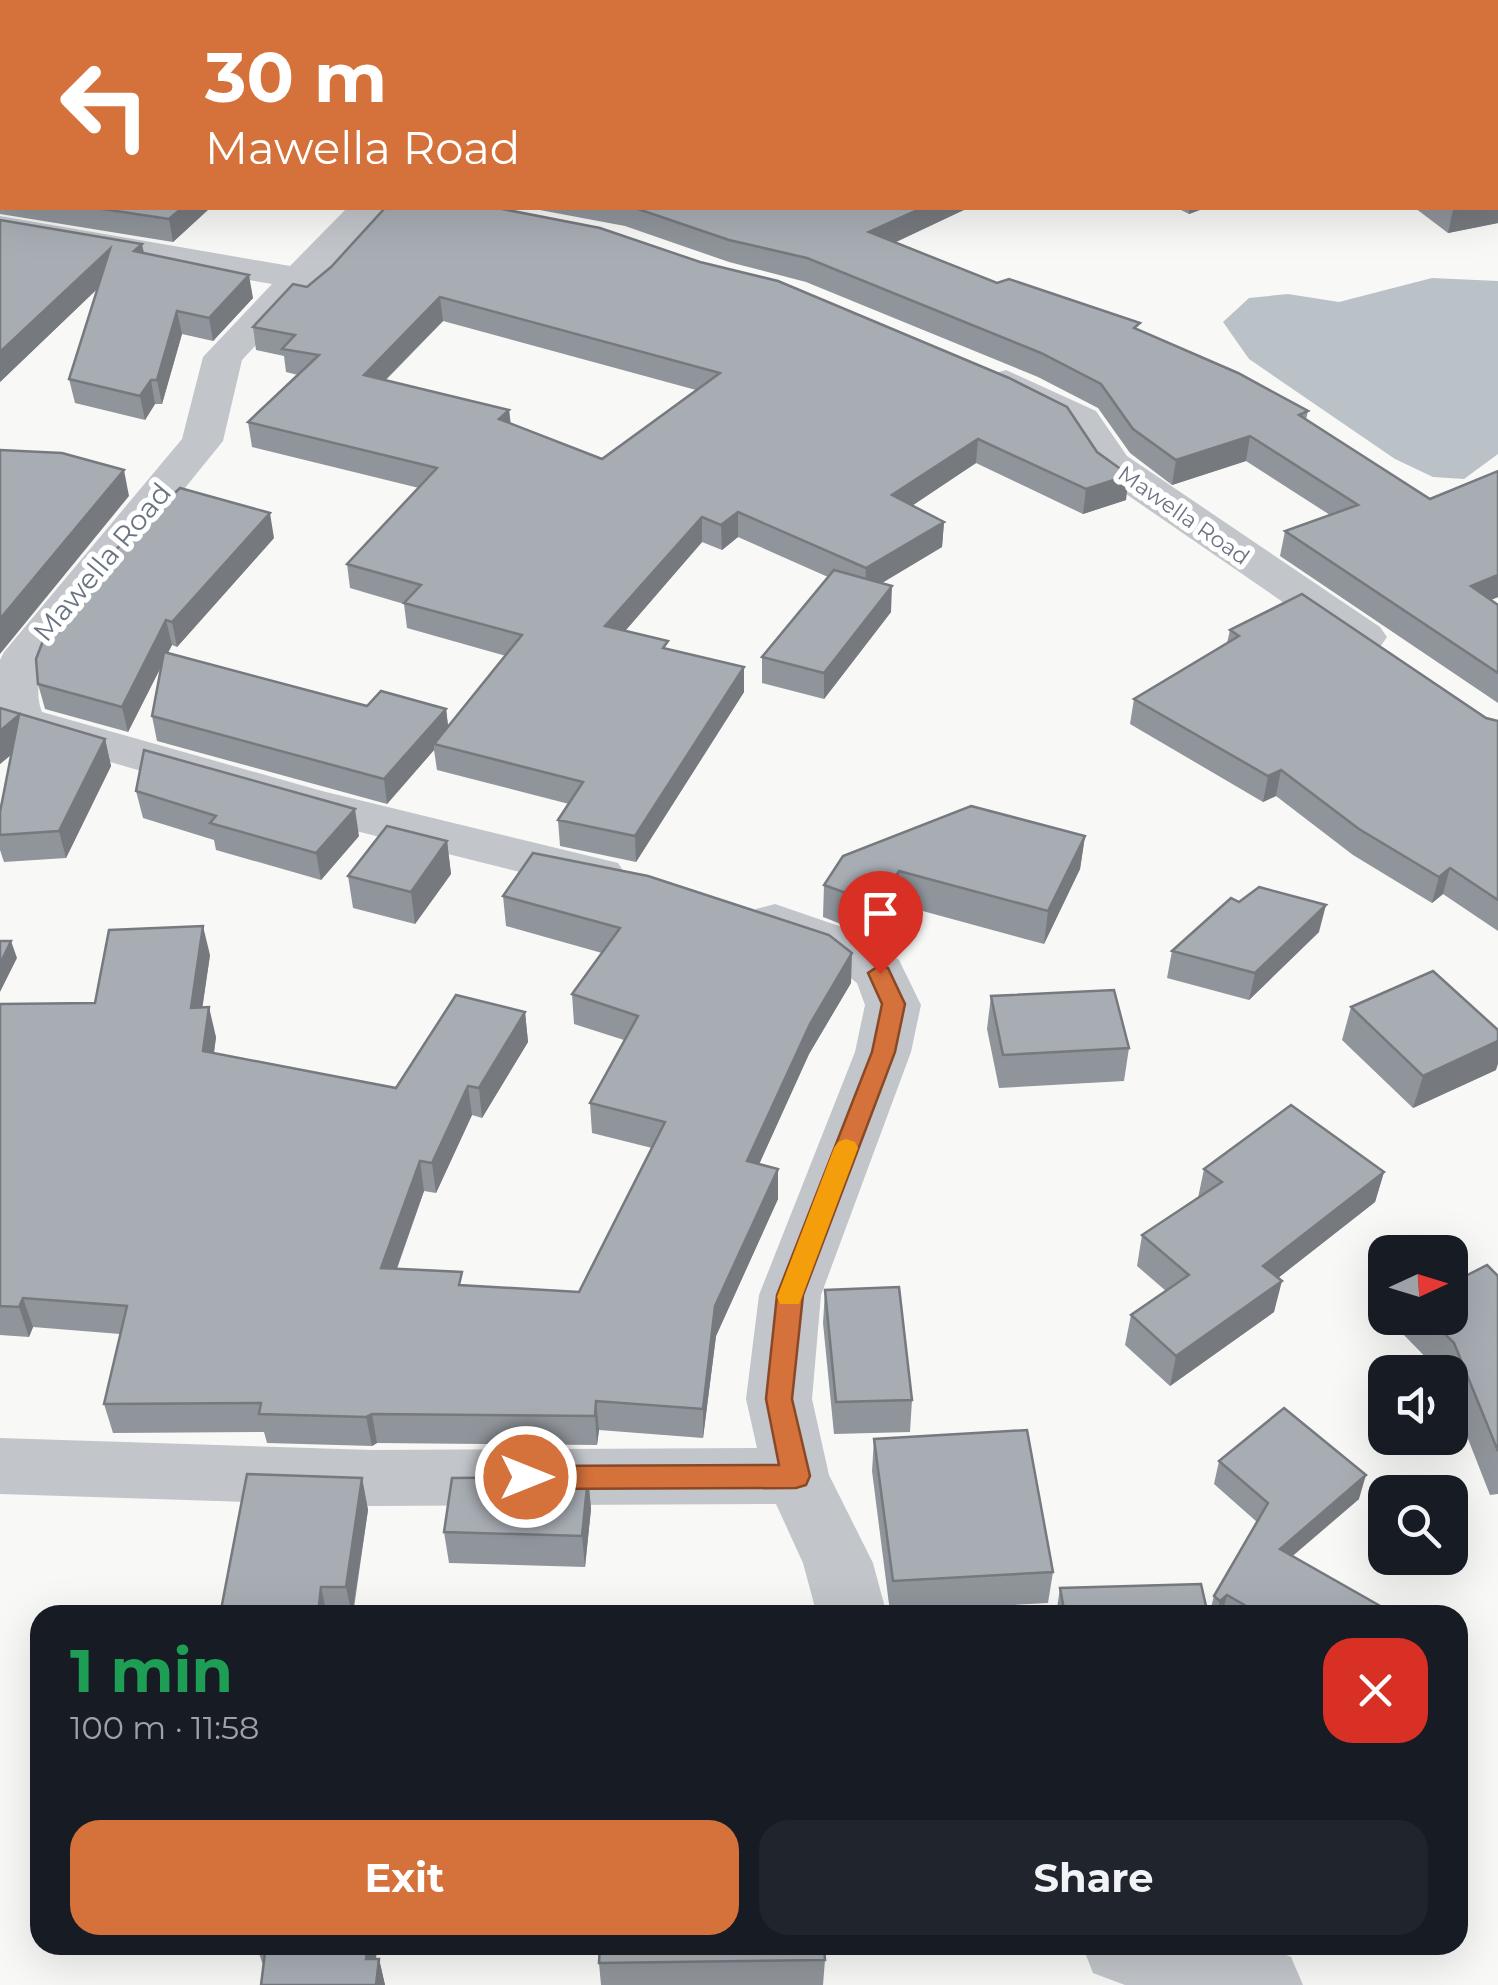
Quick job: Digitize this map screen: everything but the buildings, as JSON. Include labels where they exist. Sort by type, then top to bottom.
[{"type":"street","name":"Mawella Road","points":[[365,210],[223,356],[202,441],[13,650],[14,708],[24,722],[314,805],[533,861],[639,883]]},
{"type":"street","points":[[0,228],[116,244],[297,278]]},
{"type":"street","name":"Mawella Road","points":[[970,367],[1082,420],[1112,465],[1396,659]]},
{"type":"street","points":[[730,908],[848,950],[880,973],[893,1004],[884,1052],[790,1295],[779,1399],[796,1476],[838,1562],[849,1605]]},
{"type":"street","points":[[0,1466],[372,1478],[796,1476]]},
{"type":"street","points":[[1156,1955],[1263,1985]]},
{"type":"shaded area","points":[[1432,278],[1498,281],[1498,454],[1464,479],[1433,477],[1395,459],[1249,359],[1223,322],[1249,298],[1288,294],[1339,302]]},
{"type":"slow traffic","points":[[790,1297],[846,1148]]},
{"type":"route","points":[[526,1477],[796,1476],[779,1399],[790,1295],[884,1052],[893,1004],[880,973]]}]
